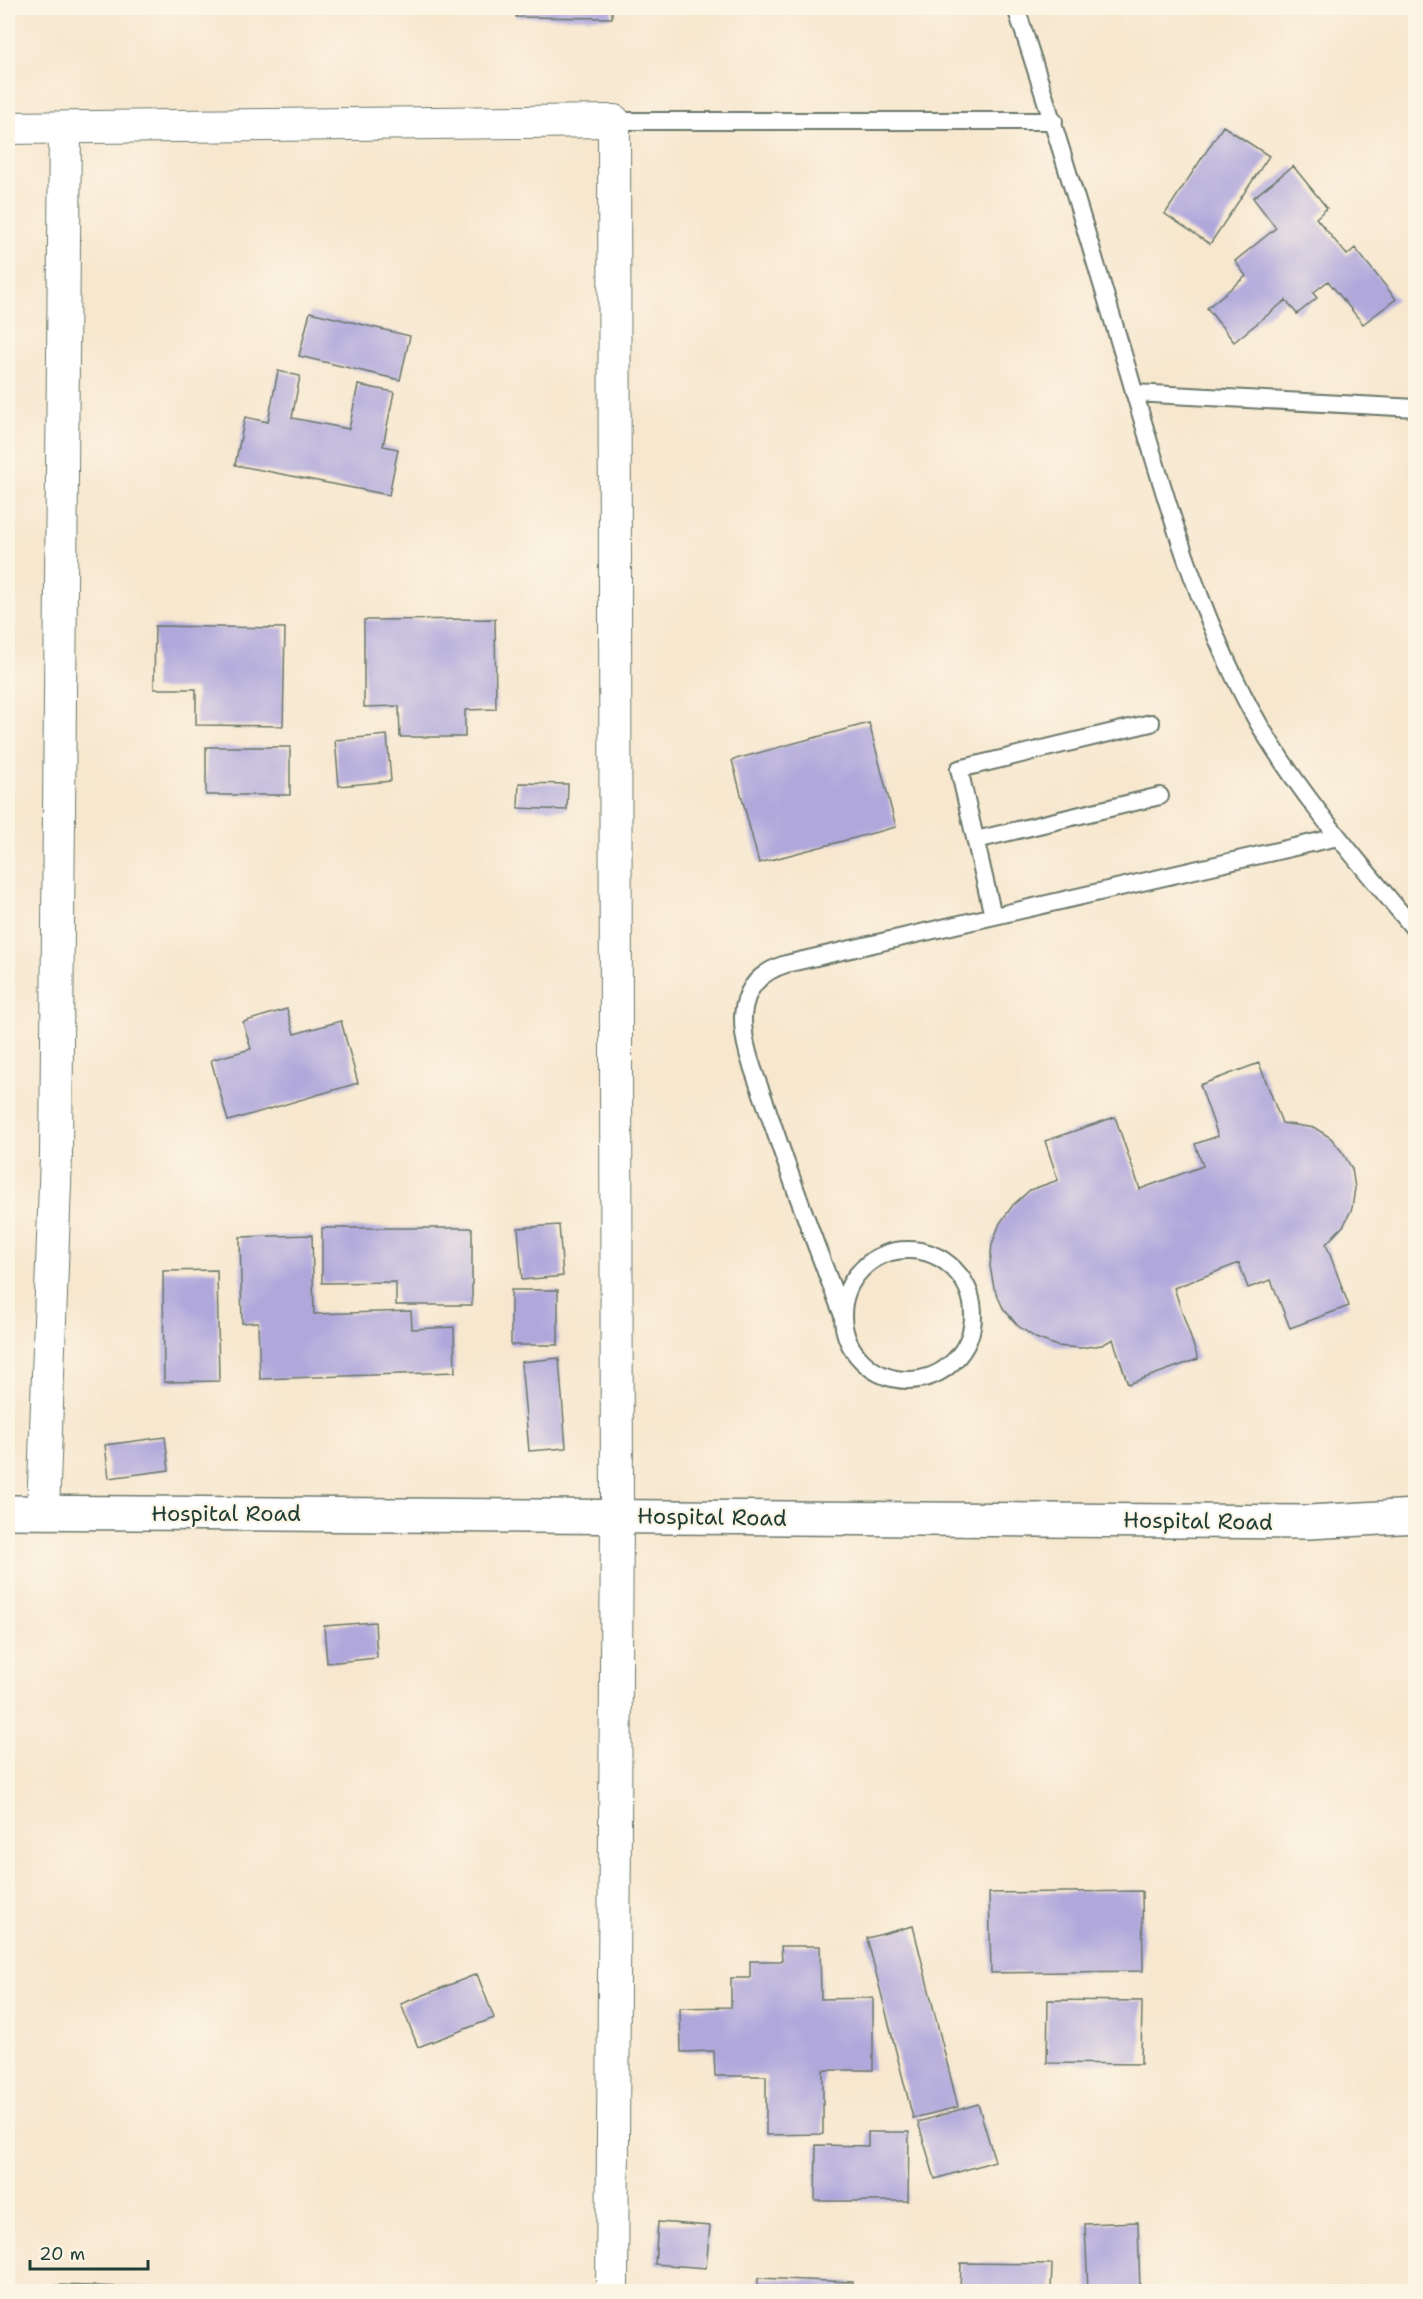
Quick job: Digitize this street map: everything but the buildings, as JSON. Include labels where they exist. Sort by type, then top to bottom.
[{"type":"street","points":[[8,128],[614,121],[617,1516],[612,2292]]},
{"type":"street","points":[[43,1512],[56,1156],[65,128]]},
{"type":"street","name":"Hospital Road","points":[[8,1512],[1309,1522],[1416,1516]]},
{"type":"lane","points":[[1017,8],[1054,121],[1134,393],[1177,527],[1231,668],[1272,744],[1338,837],[1416,931]]},
{"type":"lane","points":[[614,121],[1054,121]]},
{"type":"lane","points":[[1134,393],[1416,408]]},
{"type":"lane","points":[[993,916],[959,769],[1151,723]]},
{"type":"lane","points":[[976,840],[1160,796]]},
{"type":"lane","points":[[842,1313],[847,1290],[860,1271],[878,1257],[899,1250],[923,1251],[944,1260],[960,1275],[971,1296],[974,1318],[969,1340],[956,1359],[938,1374],[916,1380],[894,1379],[873,1371],[856,1355],[845,1335],[842,1313],[807,1223],[748,1050],[743,1016],[749,991],[757,979],[769,969],[786,963],[1338,837]]}]
